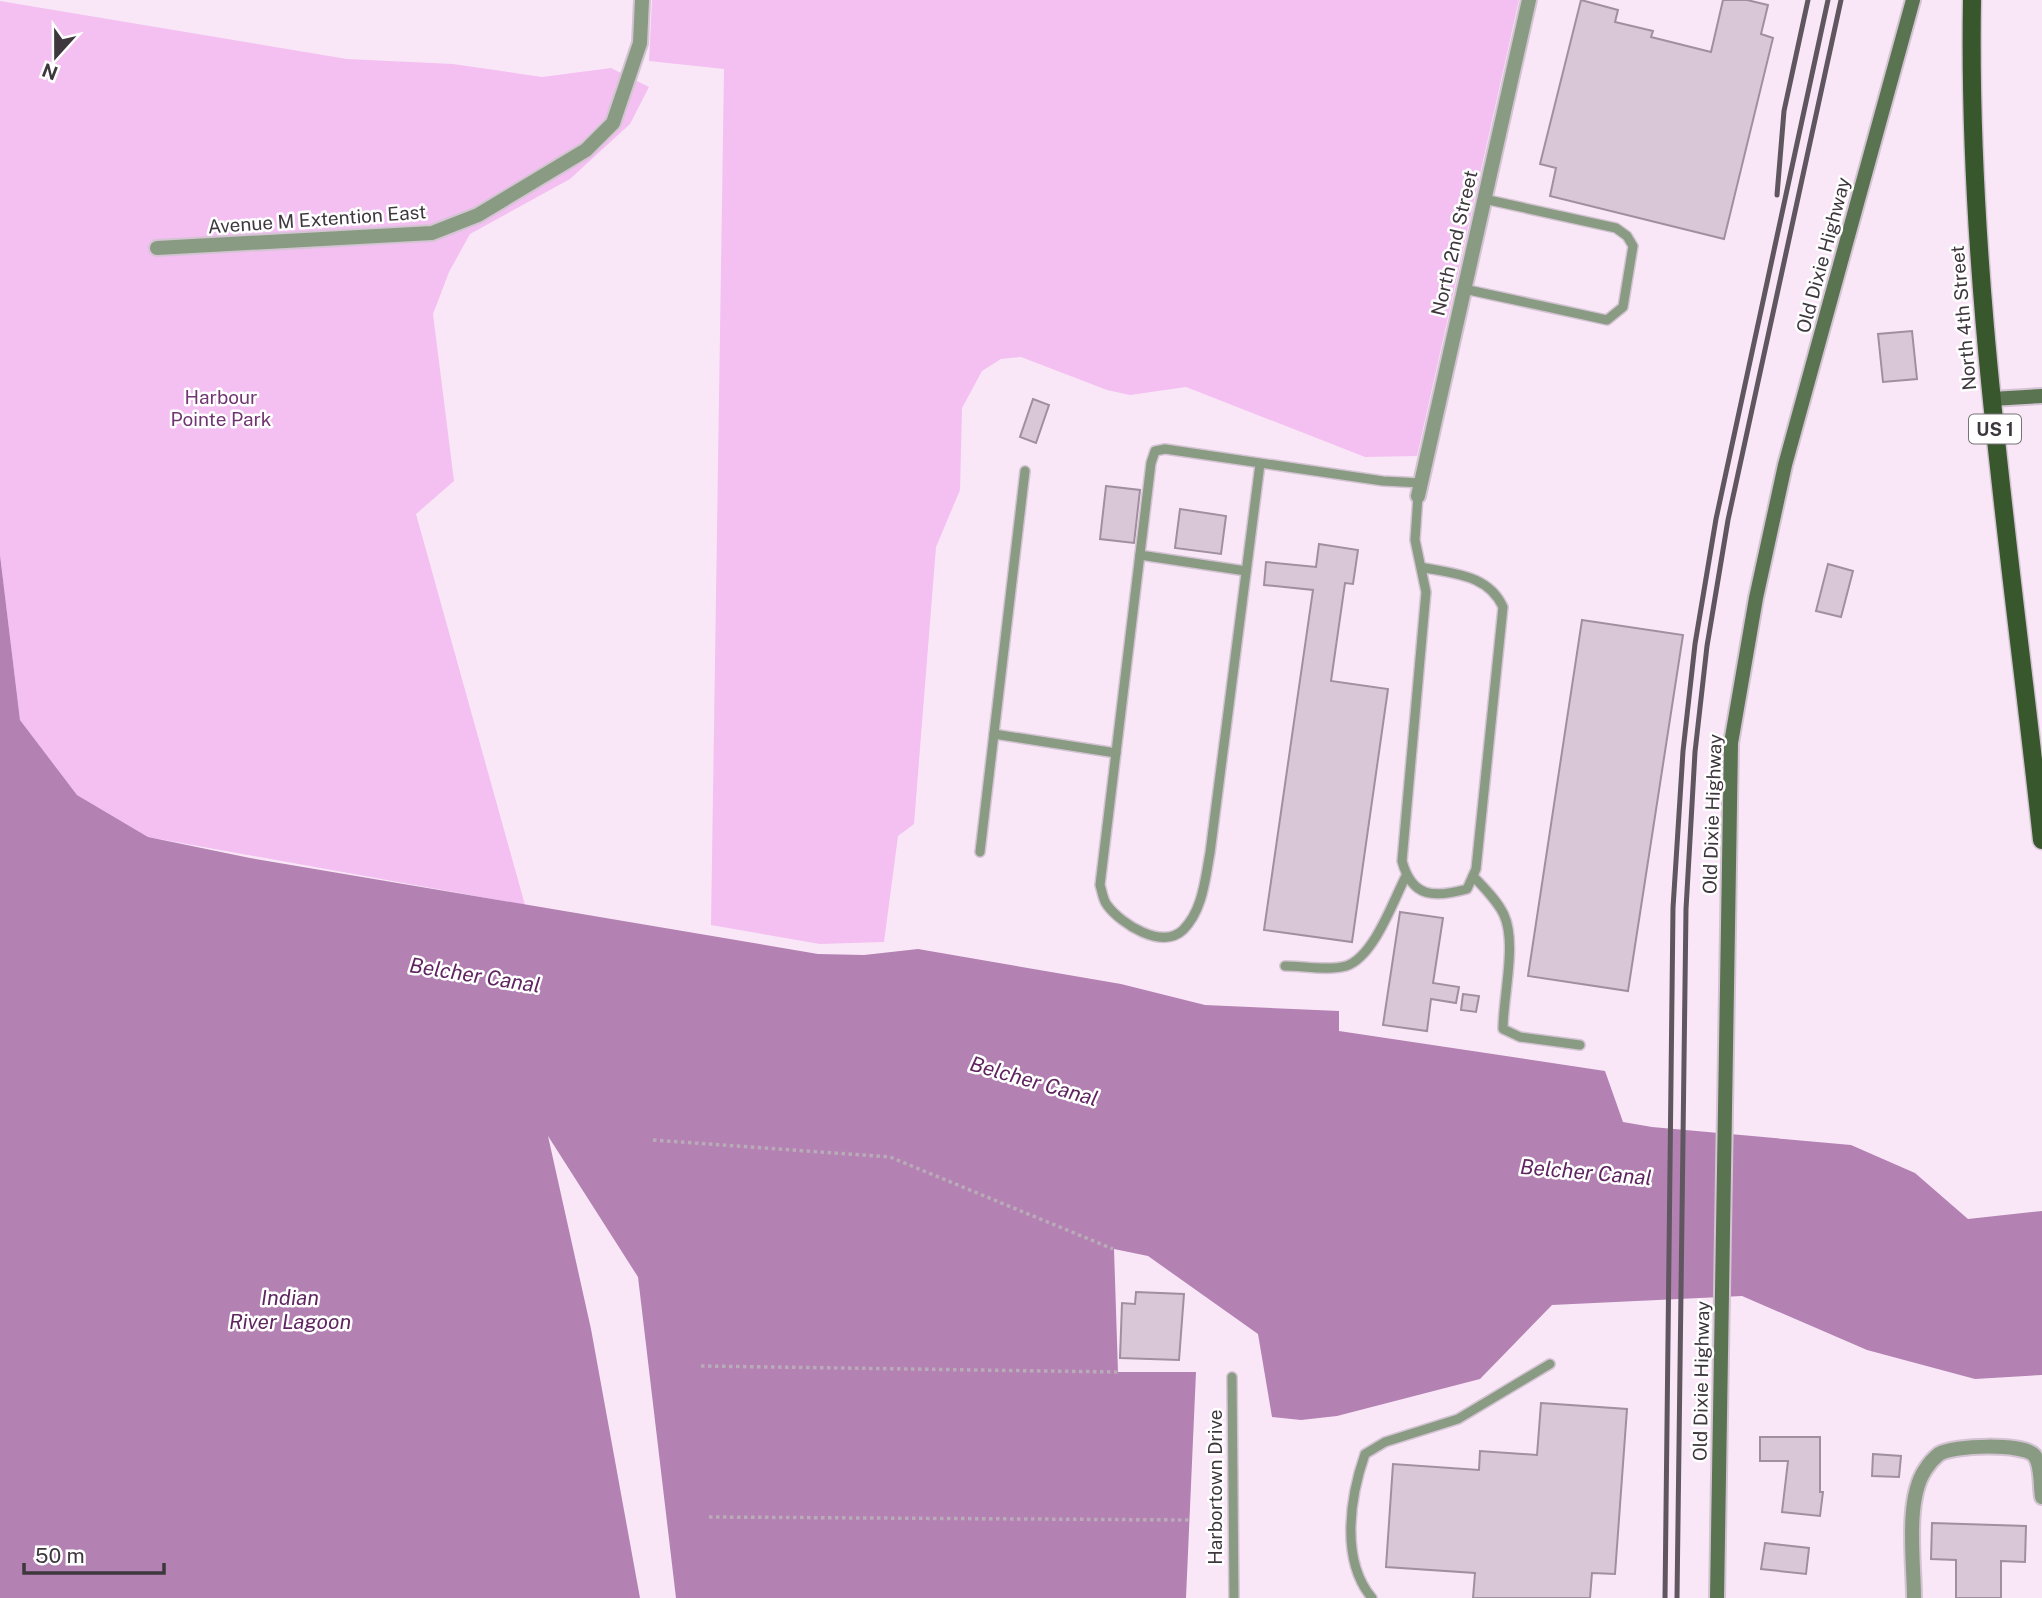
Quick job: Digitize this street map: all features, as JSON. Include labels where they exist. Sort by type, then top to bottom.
[{"type":"main road","name":"North 4th Street","points":[[1972,0],[1970,77],[1976,243],[1992,399],[2036,718],[2042,840]]},
{"type":"street","name":"Avenue M Extention East","points":[[157,248],[432,233],[478,215],[586,150],[613,123],[640,43],[642,0]]},
{"type":"street","name":"North 2nd Street","points":[[1419,489],[1529,0]]},
{"type":"street","name":"Old Dixie Highway","points":[[1717,1598],[1731,743],[1756,598],[1785,465],[1913,4]]},
{"type":"street","points":[[1992,399],[2042,396]]},
{"type":"street","points":[[1914,1598],[1915,1494],[1924,1472],[1939,1455],[1956,1448],[2017,1448],[2030,1452],[2037,1459],[2042,1497]]},
{"type":"lane","points":[[1464,289],[1607,320],[1623,307],[1633,246],[1627,236],[1616,228],[1484,199]]},
{"type":"lane","points":[[1260,464],[1210,853],[1201,898],[1181,932],[1166,937],[1138,931],[1106,904],[1100,885],[1151,463],[1155,450],[1260,464],[1383,481],[1419,489],[1415,540],[1426,592],[1402,861],[1406,876],[1416,890],[1441,896],[1467,889],[1473,876],[1503,607],[1497,593],[1479,579],[1421,567]]},
{"type":"lane","points":[[980,852],[1025,471]]},
{"type":"lane","points":[[1140,555],[1247,571]]},
{"type":"lane","points":[[993,734],[1116,753]]},
{"type":"lane","points":[[1285,966],[1345,966],[1355,961],[1371,944],[1406,876]]},
{"type":"lane","points":[[1473,876],[1505,918],[1508,946],[1503,1029],[1520,1037],[1580,1045]]},
{"type":"lane","points":[[1373,1598],[1352,1563],[1354,1484],[1365,1454],[1385,1442],[1458,1419],[1550,1364]]},
{"type":"lane","name":"Harbortown Drive","points":[[1232,1377],[1234,1598]]},
{"type":"path","points":[[653,1140],[890,1157],[1113,1249]]},
{"type":"path","points":[[701,1366],[1118,1372]]},
{"type":"path","points":[[709,1517],[1189,1520]]},
{"type":"green space","points":[[652,0],[1519,0],[1417,456],[1365,457],[1186,387],[1130,395],[1107,390],[1021,357],[1001,359],[982,371],[962,408],[960,490],[936,547],[914,824],[898,836],[884,942],[820,944],[711,925],[724,69],[649,61]]},
{"type":"green space","name":"Harbour Pointe Park","points":[[0,1],[347,59],[453,64],[542,77],[611,68],[649,87],[630,124],[570,179],[470,234],[449,272],[433,314],[454,481],[416,514],[525,905],[148,837],[77,795],[20,720],[0,555]]},
{"type":"water","name":"Indian River Lagoon","points":[[0,555],[20,720],[77,795],[148,837],[250,858],[818,954],[864,955],[918,949],[1121,984],[1205,1005],[1339,1011],[1339,1031],[1605,1071],[1623,1122],[1851,1145],[1915,1173],[1968,1219],[2042,1211],[2042,1375],[1975,1379],[1867,1350],[1742,1296],[1552,1305],[1480,1379],[1337,1416],[1301,1420],[1272,1417],[1258,1334],[1148,1256],[1114,1249],[1118,1372],[1196,1372],[1186,1598],[676,1598],[638,1277],[548,1136],[591,1329],[640,1598],[0,1598]]},
{"type":"building","points":[[1581,0],[1618,10],[1615,22],[1653,31],[1651,37],[1711,52],[1723,0],[1747,0],[1768,5],[1761,34],[1773,38],[1724,239],[1550,196],[1556,168],[1540,164]]},
{"type":"building","points":[[1912,331],[1917,379],[1883,382],[1878,334]]},
{"type":"building","points":[[1033,399],[1049,405],[1036,443],[1020,437]]},
{"type":"building","points":[[1106,486],[1140,490],[1134,543],[1100,539]]},
{"type":"building","points":[[1180,509],[1226,516],[1221,554],[1175,548]]},
{"type":"building","points":[[1319,544],[1358,550],[1353,584],[1345,583],[1331,681],[1388,689],[1352,942],[1264,930],[1313,590],[1264,585],[1266,562],[1316,567]]},
{"type":"building","points":[[1828,564],[1853,571],[1841,617],[1816,611]]},
{"type":"building","points":[[1582,620],[1683,635],[1628,991],[1528,976]]},
{"type":"building","points":[[1400,912],[1443,918],[1433,983],[1459,987],[1456,1003],[1431,999],[1427,1031],[1383,1025]]},
{"type":"building","points":[[1463,994],[1479,996],[1476,1012],[1461,1010]]},
{"type":"building","points":[[1136,1292],[1184,1294],[1179,1360],[1120,1358],[1122,1303],[1135,1304]]},
{"type":"building","points":[[1541,1403],[1627,1409],[1615,1574],[1592,1573],[1590,1598],[1473,1598],[1475,1573],[1386,1567],[1393,1464],[1479,1470],[1480,1451],[1537,1455]]},
{"type":"building","points":[[1760,1437],[1820,1437],[1820,1492],[1823,1492],[1820,1516],[1782,1512],[1788,1461],[1760,1461]]},
{"type":"building","points":[[1873,1454],[1901,1456],[1899,1477],[1872,1476]]},
{"type":"building","points":[[1932,1523],[2026,1526],[2025,1562],[2001,1561],[2001,1598],[1956,1598],[1956,1560],[1931,1559]]},
{"type":"building","points":[[1765,1543],[1809,1548],[1806,1574],[1761,1569]]},
{"type":"railway","points":[[1777,195],[1784,111],[1808,0]]},
{"type":"railway","points":[[1665,1598],[1673,908],[1683,751],[1695,644],[1716,519],[1828,0]]},
{"type":"railway","points":[[1677,1598],[1686,909],[1695,752],[1707,646],[1728,520],[1841,0]]},
{"type":"water label","name":"Belcher Canal","points":[[475,975]]},
{"type":"water label","name":"Belcher Canal","points":[[1034,1081]]},
{"type":"water label","name":"Belcher Canal","points":[[1586,1172]]}]
